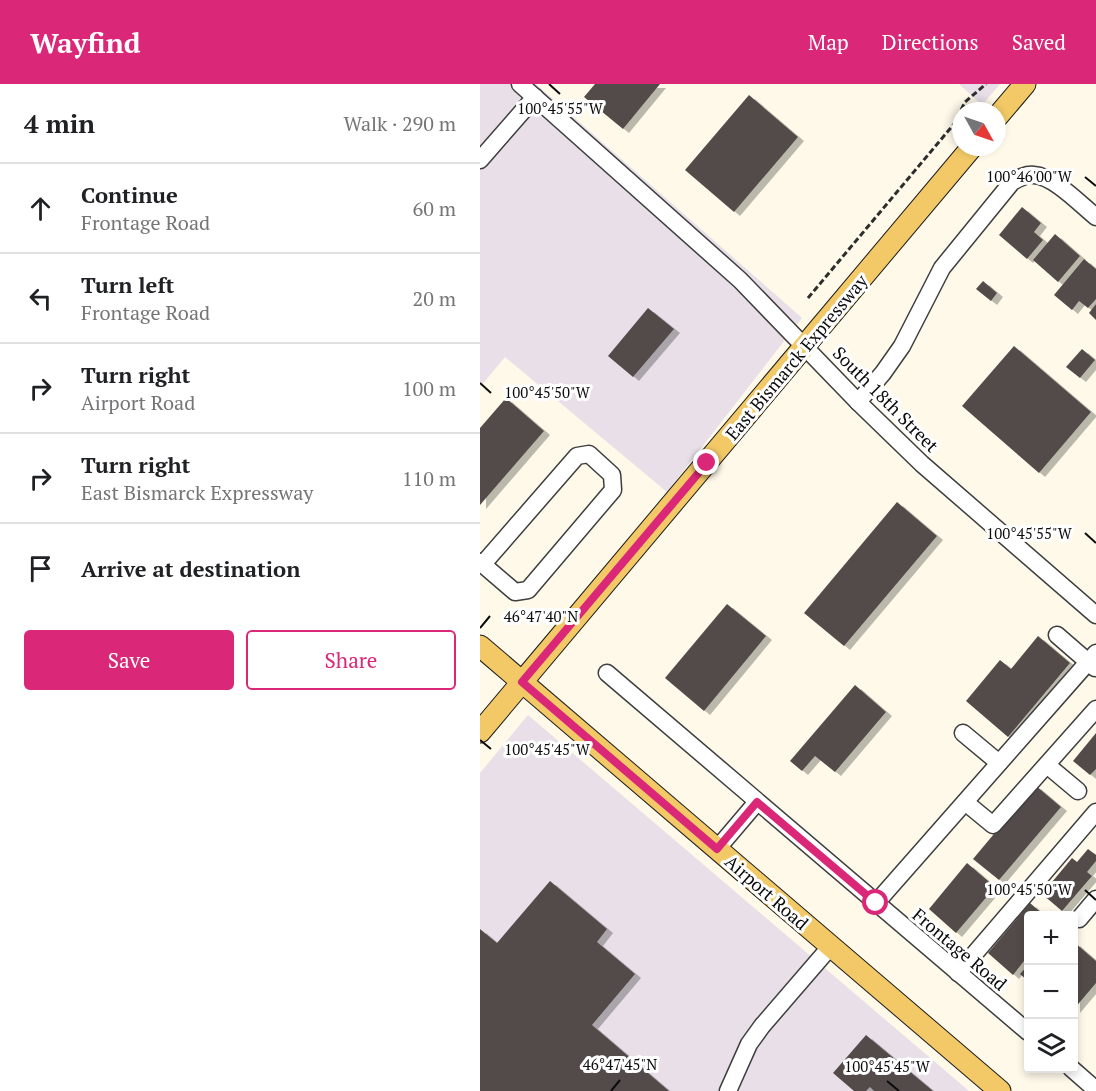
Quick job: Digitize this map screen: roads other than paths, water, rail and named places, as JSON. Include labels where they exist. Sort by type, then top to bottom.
[{"type":"main road","points":[[1006,106],[1024,84]]},
{"type":"main road","name":"East Bismarck Expressway","points":[[480,732],[964,156]]},
{"type":"main road","name":"Airport Road","points":[[480,646],[996,1090]]},
{"type":"street","name":"South 18th Street","points":[[520,84],[740,280],[858,402],[922,464],[1096,615]]},
{"type":"street","points":[[480,160],[535,97]]},
{"type":"street","points":[[858,402],[902,346],[942,268],[1012,182],[1022,176],[1032,174],[1041,176],[1093,208]]},
{"type":"street","points":[[589,454],[612,475],[613,490],[528,590],[515,592],[481,563],[576,456],[589,454]]},
{"type":"street","points":[[876,903],[964,802],[1093,661],[1057,635]]},
{"type":"street","name":"Frontage Road","points":[[607,673],[1024,1028]]},
{"type":"street","points":[[964,802],[993,825],[1096,709]]},
{"type":"street","points":[[963,733],[999,763]]},
{"type":"street","points":[[1047,765],[1077,790]]},
{"type":"street","points":[[717,849],[757,802]]},
{"type":"street","points":[[958,973],[1096,812]]},
{"type":"street","points":[[1079,919],[1096,899]]},
{"type":"street","points":[[728,1091],[749,1044],[831,946]]},
{"type":"street","points":[[1077,1073],[1096,1090]]}]
